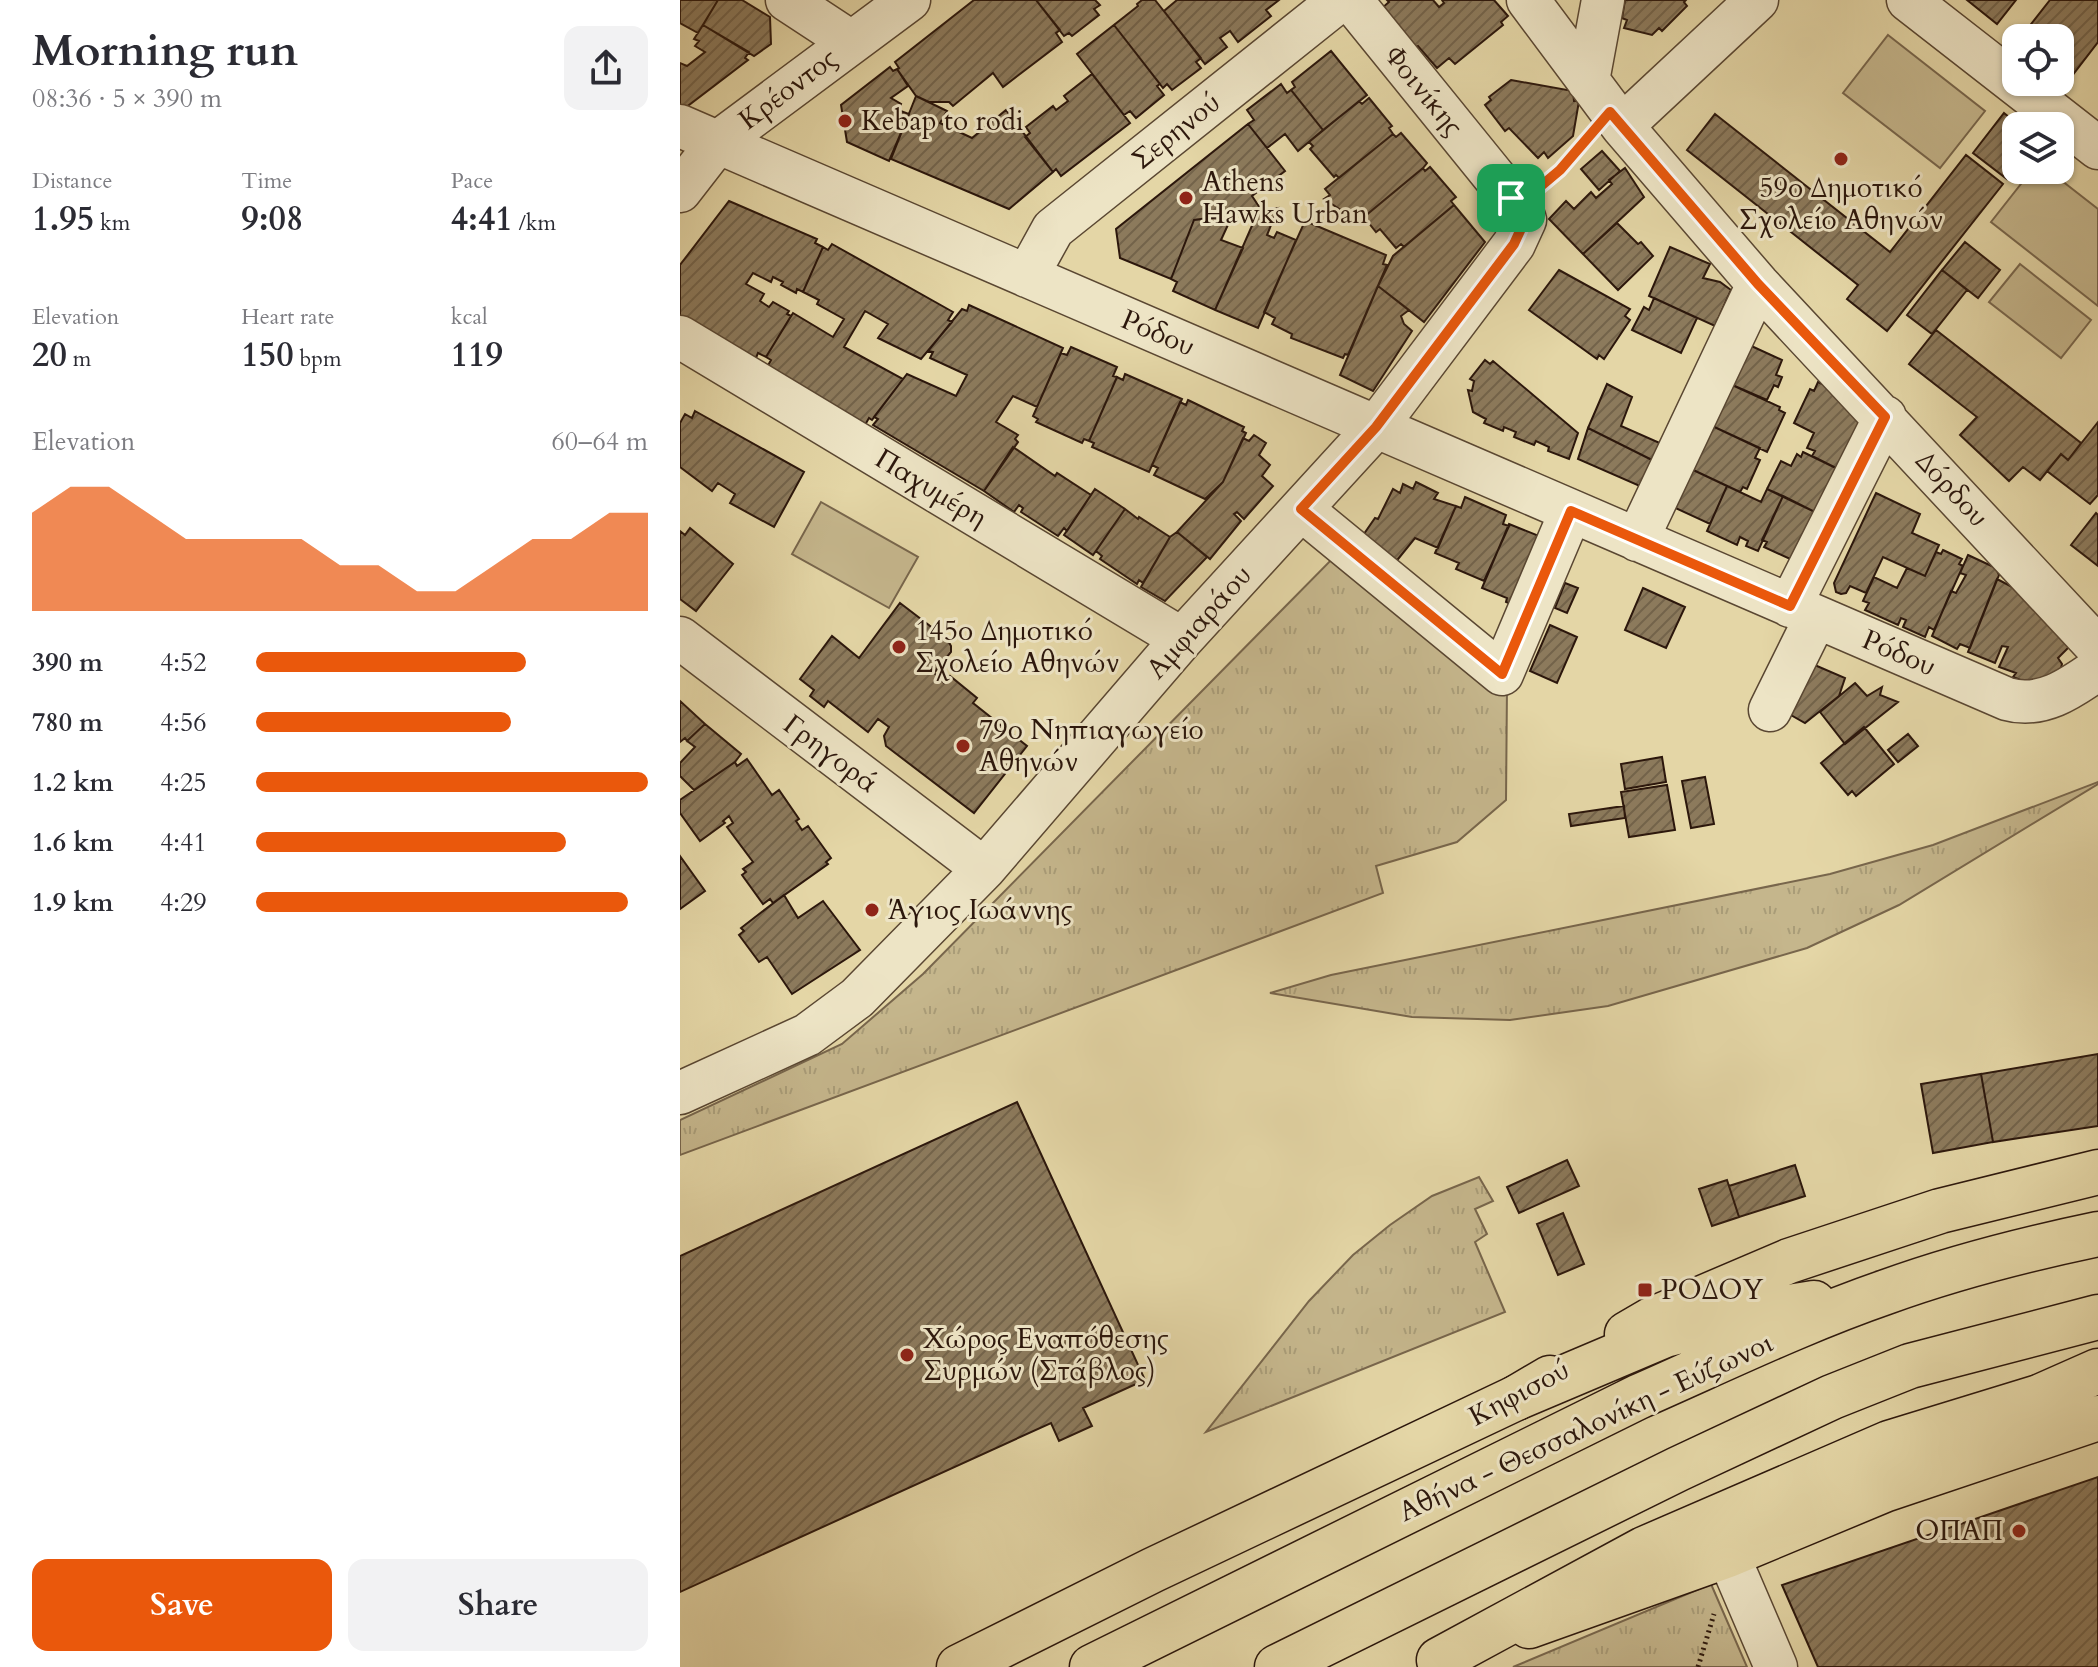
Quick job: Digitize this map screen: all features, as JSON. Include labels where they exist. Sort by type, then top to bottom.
[{"type":"main road","name":"Κηφισού","points":[[959,1667],[1153,1570],[1516,1398],[1651,1320],[1789,1261],[1940,1211],[2098,1172]]},
{"type":"main road","name":"Αθήνα - Θεσσαλονίκη - Εύζωνοι","points":[[1092,1667],[1638,1397],[1884,1292],[1977,1263],[2098,1234]]},
{"type":"main road","points":[[1516,1398],[1665,1335],[1741,1315],[1884,1292]]},
{"type":"main road","points":[[1277,1667],[1832,1397],[1910,1366],[2098,1317]]},
{"type":"main road","points":[[1435,1665],[1644,1549],[1889,1443],[2039,1397],[2098,1371]]},
{"type":"main road","points":[[1435,1665],[1728,1555],[1884,1490],[2098,1418]]},
{"type":"street","points":[[787,0],[851,42]]},
{"type":"street","name":"Κρέοντος","points":[[680,191],[718,142],[909,0]]},
{"type":"street","name":"Σερηνού","points":[[1027,276],[1053,229],[1340,0]]},
{"type":"street","name":"Φοινίκης","points":[[1351,0],[1518,209]]},
{"type":"street","name":"Δόρδου","points":[[1528,0],[1606,106],[1758,284],[2098,648]]},
{"type":"street","points":[[1603,0],[1606,106]]},
{"type":"street","points":[[1606,106],[1757,0]]},
{"type":"street","points":[[1908,0],[2098,148]]},
{"type":"street","name":"Ρόδου","points":[[680,126],[2007,699],[2020,703],[2044,700],[2068,690],[2098,669]]},
{"type":"street","name":"Αμφιαράου","points":[[680,1093],[807,1035],[857,998],[984,869],[1182,639],[1376,427],[1514,244],[1518,209]]},
{"type":"street","points":[[1637,540],[1758,284]]},
{"type":"street","name":"Παχυμέρη","points":[[680,337],[1182,639]]},
{"type":"street","points":[[1770,710],[1803,611],[1885,417]]},
{"type":"street","points":[[1301,509],[1502,674],[1571,511]]},
{"type":"street","name":"Γρηγορά","points":[[686,653],[984,869]]},
{"type":"street","points":[[1728,1555],[1776,1667]]},
{"type":"path","points":[[1518,209],[1560,170],[1606,106]]},
{"type":"green space","points":[[1888,35],[1985,111],[1940,168],[1843,93]]},
{"type":"green space","points":[[2021,184],[2066,184],[2098,209],[2098,306],[1991,222]]},
{"type":"green space","points":[[2020,264],[2091,320],[2061,358],[1989,302]]},
{"type":"green space","points":[[821,502],[918,557],[889,608],[792,554]]},
{"type":"green space","points":[[1338,553],[1507,687],[1506,800],[1457,842],[1376,866],[1383,893],[680,1155],[680,1120],[842,1044],[923,974]]},
{"type":"green space","points":[[2098,782],[1899,905],[1807,948],[1608,1006],[1510,1020],[1412,1017],[1270,993],[1331,975],[1830,874],[1933,845]]},
{"type":"green space","points":[[1479,1177],[1493,1201],[1475,1209],[1487,1234],[1475,1242],[1505,1312],[1206,1432],[1309,1301],[1353,1255],[1432,1196]]},
{"type":"green space","points":[[1711,1584],[1747,1667],[1513,1667]]},
{"type":"building","points":[[680,0],[718,0],[698,33],[680,23]]},
{"type":"building","points":[[718,0],[742,0],[770,17],[771,44],[754,56],[703,25]]},
{"type":"building","points":[[974,0],[1036,0],[1060,30],[1056,33],[1062,42],[1003,87],[993,73],[953,106],[949,102],[929,102],[916,96],[895,62]]},
{"type":"building","points":[[1036,0],[1095,0],[1100,5],[1094,9],[1099,15],[1072,36],[1069,33],[1064,36]]},
{"type":"building","points":[[1142,0],[1155,0],[1201,58],[1196,62],[1201,68],[1172,90],[1167,84],[1163,88],[1114,25]]},
{"type":"building","points":[[1177,0],[1279,0],[1266,10],[1271,16],[1238,42],[1230,31],[1220,38],[1227,47],[1205,64],[1164,11]]},
{"type":"building","points":[[1387,0],[1433,0],[1439,7],[1444,3],[1442,0],[1494,0],[1508,16],[1501,22],[1503,25],[1455,64],[1449,58],[1437,68],[1418,46],[1415,48],[1382,8],[1389,2]]},
{"type":"building","points":[[1625,0],[1686,0],[1687,6],[1662,31],[1659,28],[1652,35],[1624,28],[1627,20],[1622,18]]},
{"type":"building","points":[[1967,0],[2016,0],[1997,24]]},
{"type":"building","points":[[2050,0],[2098,0],[2098,42],[2074,73],[2074,24],[2031,24]]},
{"type":"building","points":[[703,25],[749,52],[745,58],[748,60],[685,108],[680,106],[680,63],[687,66],[705,52],[695,46],[699,41],[694,39]]},
{"type":"building","points":[[1114,25],[1160,84],[1157,86],[1164,95],[1136,118],[1130,111],[1124,115],[1077,54]]},
{"type":"building","points":[[1331,51],[1367,95],[1323,130],[1291,90],[1295,87],[1292,82]]},
{"type":"building","points":[[890,67],[893,71],[897,69],[908,86],[891,98],[901,104],[898,110],[909,114],[889,161],[847,142],[841,105]]},
{"type":"building","points":[[1092,74],[1130,123],[1061,176],[1056,169],[1053,172],[1025,137],[1030,133],[1026,127],[1053,106],[1056,110],[1068,101],[1064,96]]},
{"type":"building","points":[[1511,80],[1573,91],[1574,101],[1579,101],[1573,136],[1548,158],[1544,152],[1538,158],[1509,128],[1505,131],[1485,105],[1491,100],[1489,97]]},
{"type":"building","points":[[1281,84],[1287,93],[1291,90],[1323,130],[1298,151],[1285,134],[1267,148],[1248,124],[1254,120],[1247,110]]},
{"type":"building","points":[[916,96],[947,111],[940,123],[972,138],[1006,110],[1053,172],[1009,209],[891,159]]},
{"type":"building","points":[[1369,98],[1392,126],[1389,128],[1393,134],[1339,178],[1334,177],[1310,149],[1313,146],[1309,142],[1359,101],[1362,104]]},
{"type":"building","points":[[1715,114],[1890,252],[1966,155],[2003,184],[1887,331],[1847,299],[1858,285],[1687,150]]},
{"type":"building","points":[[2002,116],[2002,175],[1973,153]]},
{"type":"building","points":[[1248,124],[1285,171],[1252,196],[1262,211],[1194,220],[1171,279],[1120,258],[1116,229]]},
{"type":"building","points":[[1401,133],[1427,163],[1423,168],[1364,217],[1360,214],[1355,219],[1324,199],[1330,195],[1325,189],[1393,134],[1396,137]]},
{"type":"building","points":[[1602,151],[1620,171],[1599,190],[1581,169]]},
{"type":"building","points":[[1430,167],[1456,197],[1451,201],[1454,205],[1404,247],[1401,244],[1396,248],[1380,229],[1376,232],[1364,217],[1423,168],[1425,171]]},
{"type":"building","points":[[1625,168],[1644,197],[1583,254],[1549,219],[1566,201],[1574,209],[1591,192],[1596,198],[1612,184],[1609,180]]},
{"type":"building","points":[[729,201],[817,239],[815,243],[823,247],[803,292],[797,289],[796,293],[773,277],[771,282],[753,273],[746,284],[764,294],[760,301],[769,307],[773,302],[789,311],[787,314],[791,316],[766,357],[758,353],[756,358],[680,315],[680,265]]},
{"type":"building","points":[[1454,205],[1485,242],[1424,322],[1378,286],[1393,256]]},
{"type":"building","points":[[1278,208],[1267,235],[1274,238],[1277,232],[1296,240],[1258,328],[1215,310],[1258,212]]},
{"type":"building","points":[[1232,216],[1221,240],[1243,248],[1215,310],[1173,291],[1177,282],[1171,279],[1194,220]]},
{"type":"building","points":[[1305,221],[1386,255],[1383,264],[1387,265],[1348,355],[1345,354],[1343,358],[1291,338],[1292,334],[1272,324],[1275,318],[1264,312]]},
{"type":"building","points":[[1617,223],[1653,256],[1618,290],[1583,254]]},
{"type":"building","points":[[1965,242],[2000,270],[1978,298],[1942,270]]},
{"type":"building","points":[[832,244],[953,312],[948,320],[952,322],[921,359],[878,338],[888,324],[865,311],[844,347],[903,379],[865,425],[766,369],[771,360],[766,357],[793,313],[833,337],[844,319],[803,292],[823,247],[828,250]]},
{"type":"building","points":[[1670,247],[1710,264],[1703,278],[1720,282],[1731,290],[1715,326],[1649,296]]},
{"type":"building","points":[[1559,270],[1630,309],[1625,316],[1630,320],[1604,359],[1599,355],[1597,359],[1529,310]]},
{"type":"building","points":[[1942,270],[1967,290],[1932,334],[1907,315]]},
{"type":"building","points":[[1378,286],[1409,310],[1401,316],[1412,331],[1373,391],[1340,375]]},
{"type":"building","points":[[1654,298],[1697,318],[1681,353],[1632,330],[1644,307],[1649,310]]},
{"type":"building","points":[[969,305],[1063,348],[1037,407],[1013,396],[996,422],[1018,435],[1015,439],[1018,442],[984,491],[873,425],[878,419],[874,417],[907,374],[956,396],[967,375],[930,358],[933,352],[928,351],[962,309],[967,311]]},
{"type":"building","points":[[1936,330],[2081,443],[2068,460],[2061,454],[2040,480],[2023,467],[2009,481],[1960,435],[1977,417],[1909,364]]},
{"type":"building","points":[[1747,344],[1782,360],[1776,375],[1782,377],[1767,400],[1730,384]]},
{"type":"building","points":[[1071,347],[1117,367],[1113,376],[1117,377],[1089,441],[1084,439],[1082,443],[1036,422],[1038,419],[1033,416],[1061,353],[1067,355]]},
{"type":"building","points":[[1485,360],[1490,364],[1493,361],[1578,433],[1569,459],[1548,451],[1549,447],[1536,441],[1534,445],[1514,437],[1516,432],[1504,427],[1503,431],[1484,423],[1486,419],[1473,412],[1468,390],[1472,391],[1474,381],[1470,379]]},
{"type":"building","points":[[1125,374],[1182,399],[1149,472],[1092,447],[1094,443],[1089,441],[1117,377],[1123,380]]},
{"type":"building","points":[[1818,382],[1841,392],[1866,430],[1844,472],[1812,456],[1815,451],[1807,448],[1814,433],[1794,423],[1810,389],[1814,391]]},
{"type":"building","points":[[1607,384],[1632,397],[1621,426],[1662,444],[1654,461],[1588,428]]},
{"type":"building","points":[[1730,384],[1780,407],[1779,410],[1785,413],[1767,452],[1710,425]]},
{"type":"building","points":[[1188,400],[1244,427],[1242,431],[1246,433],[1223,482],[1205,499],[1154,475],[1158,468],[1152,465],[1180,402],[1186,405]]},
{"type":"building","points":[[695,411],[804,472],[774,527],[730,503],[735,494],[718,483],[712,491],[680,467],[680,423],[685,414],[692,418]]},
{"type":"building","points":[[2098,422],[2098,495],[2090,504],[2047,471],[2061,454],[2068,460]]},
{"type":"building","points":[[1710,425],[1760,448],[1755,458],[1760,460],[1747,489],[1743,487],[1740,492],[1689,468]]},
{"type":"building","points":[[1588,428],[1654,461],[1642,487],[1578,459]]},
{"type":"building","points":[[1254,435],[1266,443],[1259,455],[1270,465],[1262,476],[1273,486],[1244,519],[1237,512],[1234,514],[1241,521],[1210,559],[1177,532],[1223,482],[1243,438],[1249,441]]},
{"type":"building","points":[[1013,447],[1055,476],[1057,473],[1091,495],[1067,531],[1064,528],[1058,536],[1021,512],[1023,508],[1019,505],[1014,512],[984,491]]},
{"type":"building","points":[[1803,452],[1844,472],[1823,516],[1767,489],[1781,461],[1791,466],[1797,454],[1801,457]]},
{"type":"building","points":[[1689,468],[1727,486],[1710,524],[1669,505]]},
{"type":"building","points":[[1416,482],[1438,493],[1434,499],[1456,506],[1438,548],[1415,538],[1390,569],[1357,544],[1375,518],[1378,519],[1393,489],[1400,493],[1403,484],[1413,489]]},
{"type":"building","points":[[1727,486],[1761,502],[1767,489],[1783,496],[1758,551],[1746,546],[1748,541],[1740,537],[1737,545],[1707,531]]},
{"type":"building","points":[[1095,489],[1125,509],[1093,555],[1064,535]]},
{"type":"building","points":[[1876,493],[1920,514],[1912,533],[1939,545],[1925,576],[1883,557],[1866,593],[1850,586],[1846,593],[1841,594],[1836,592],[1834,583]]},
{"type":"building","points":[[1783,496],[1823,516],[1801,564],[1764,547],[1767,542],[1762,540]]},
{"type":"building","points":[[1465,497],[1506,515],[1503,524],[1509,526],[1484,581],[1456,569],[1459,563],[1435,553],[1456,506],[1461,508]]},
{"type":"building","points":[[1125,509],[1170,537],[1143,583],[1139,580],[1137,584],[1100,559],[1102,556],[1096,551]]},
{"type":"building","points":[[2096,513],[2098,515],[2098,566],[2071,545]]},
{"type":"building","points":[[1509,524],[1549,540],[1520,608],[1506,602],[1507,598],[1482,588]]},
{"type":"building","points":[[690,528],[733,564],[696,611],[680,599],[680,531],[685,535]]},
{"type":"building","points":[[1177,532],[1207,557],[1165,601],[1141,587],[1170,537]]},
{"type":"building","points":[[1943,550],[1962,559],[1959,564],[1963,566],[1934,630],[1929,627],[1925,637],[1903,627],[1906,620],[1901,618],[1898,625],[1865,610],[1869,603],[1863,601],[1874,577],[1897,588],[1907,568],[1925,576],[1936,552],[1941,554]]},
{"type":"building","points":[[1968,555],[1996,568],[1999,575],[1970,648],[1960,644],[1957,649],[1932,636],[1951,591],[1956,593],[1966,575],[1960,573]]},
{"type":"building","points":[[1997,579],[2018,590],[2071,645],[2058,658],[2062,664],[2059,677],[2042,689],[2013,677],[2016,673],[1999,667],[2008,647],[2002,646],[1995,663],[1968,652]]},
{"type":"building","points":[[1565,583],[1578,588],[1567,613],[1555,608]]},
{"type":"building","points":[[1643,588],[1685,607],[1666,648],[1625,630]]},
{"type":"building","points":[[900,603],[947,639],[951,646],[951,652],[934,673],[944,683],[950,676],[977,698],[973,703],[1027,746],[974,813],[886,746],[884,736],[889,727],[878,719],[868,732],[828,701],[824,707],[810,696],[814,690],[800,679],[832,636],[859,658]]},
{"type":"building","points":[[1550,625],[1577,637],[1557,683],[1530,671]]},
{"type":"building","points":[[1810,663],[1845,678],[1839,696],[1805,723],[1782,710]]},
{"type":"building","points":[[1855,683],[1867,696],[1882,687],[1880,695],[1898,702],[1845,744],[1820,712]]},
{"type":"building","points":[[680,701],[705,724],[687,741],[685,738],[680,742]]},
{"type":"building","points":[[705,724],[741,754],[735,762],[694,790],[680,776],[680,763],[695,747],[687,741]]},
{"type":"building","points":[[1864,727],[1894,764],[1856,796],[1852,791],[1848,795],[1821,763]]},
{"type":"building","points":[[1908,734],[1918,746],[1898,762],[1888,750]]},
{"type":"building","points":[[1662,757],[1666,782],[1625,789],[1621,764]]},
{"type":"building","points":[[747,759],[772,795],[779,790],[799,819],[796,821],[802,830],[808,826],[831,858],[826,862],[828,864],[773,903],[770,899],[763,904],[742,875],[746,872],[743,869],[753,862],[727,827],[733,823],[729,816],[723,821],[725,823],[700,841],[680,813],[680,800],[735,762],[737,766]]},
{"type":"building","points":[[1705,777],[1714,824],[1691,828],[1682,781]]},
{"type":"building","points":[[1667,785],[1675,830],[1629,837],[1621,792]]},
{"type":"building","points":[[1624,806],[1625,818],[1571,826],[1569,814]]},
{"type":"building","points":[[680,856],[705,891],[680,909]]},
{"type":"building","points":[[784,895],[798,918],[823,901],[860,950],[792,994],[767,957],[759,962],[739,935],[744,931],[741,928]]},
{"type":"building","points":[[2098,1054],[2098,1126],[1993,1142],[1981,1074]]},
{"type":"building","points":[[1981,1074],[1993,1142],[1933,1153],[1921,1084]]},
{"type":"building","name":"Χώρος Εναπόθεσης Συρμών (Στάβλος)","points":[[1017,1102],[1145,1380],[1083,1408],[1092,1426],[1059,1441],[1051,1423],[680,1592],[680,1256]]},
{"type":"building","points":[[1567,1160],[1579,1186],[1519,1213],[1507,1187]]},
{"type":"building","points":[[1795,1165],[1805,1196],[1739,1217],[1729,1186]]},
{"type":"building","points":[[1727,1180],[1739,1217],[1712,1226],[1699,1189]]},
{"type":"building","points":[[1563,1213],[1584,1264],[1558,1275],[1537,1224]]},
{"type":"building","name":"ΟΠΑΠ","points":[[2098,1477],[2098,1667],[1818,1667],[1782,1585]]},
{"type":"place","name":"Kebap to rodi","points":[[845,121]]},
{"type":"place","name":"59ο Δημοτικό Σχολείο Αθηνών","points":[[1841,159]]},
{"type":"place","name":"Athens Hawks Urban","points":[[1186,198]]},
{"type":"place","name":"145ο Δημοτικό Σχολείο Αθηνών","points":[[899,647]]},
{"type":"place","name":"79ο Νηπιαγωγείο Αθηνών","points":[[963,746]]},
{"type":"place","name":"Άγιος Ιωάννης","points":[[872,910]]},
{"type":"place","name":"ΡΟΔΟΥ","points":[[1645,1290]]},
{"type":"place","name":"Χώρος Εναπόθεσης Συρμών (Στάβλος)","points":[[907,1355]]},
{"type":"place","name":"ΟΠΑΠ","points":[[2019,1531]]},
{"type":"route","points":[[1610,112],[1758,284],[1885,417],[1790,606],[1571,511],[1502,674],[1301,509],[1376,427],[1514,244],[1525,220],[1511,198],[1535,191],[1560,170],[1610,112]]}]
